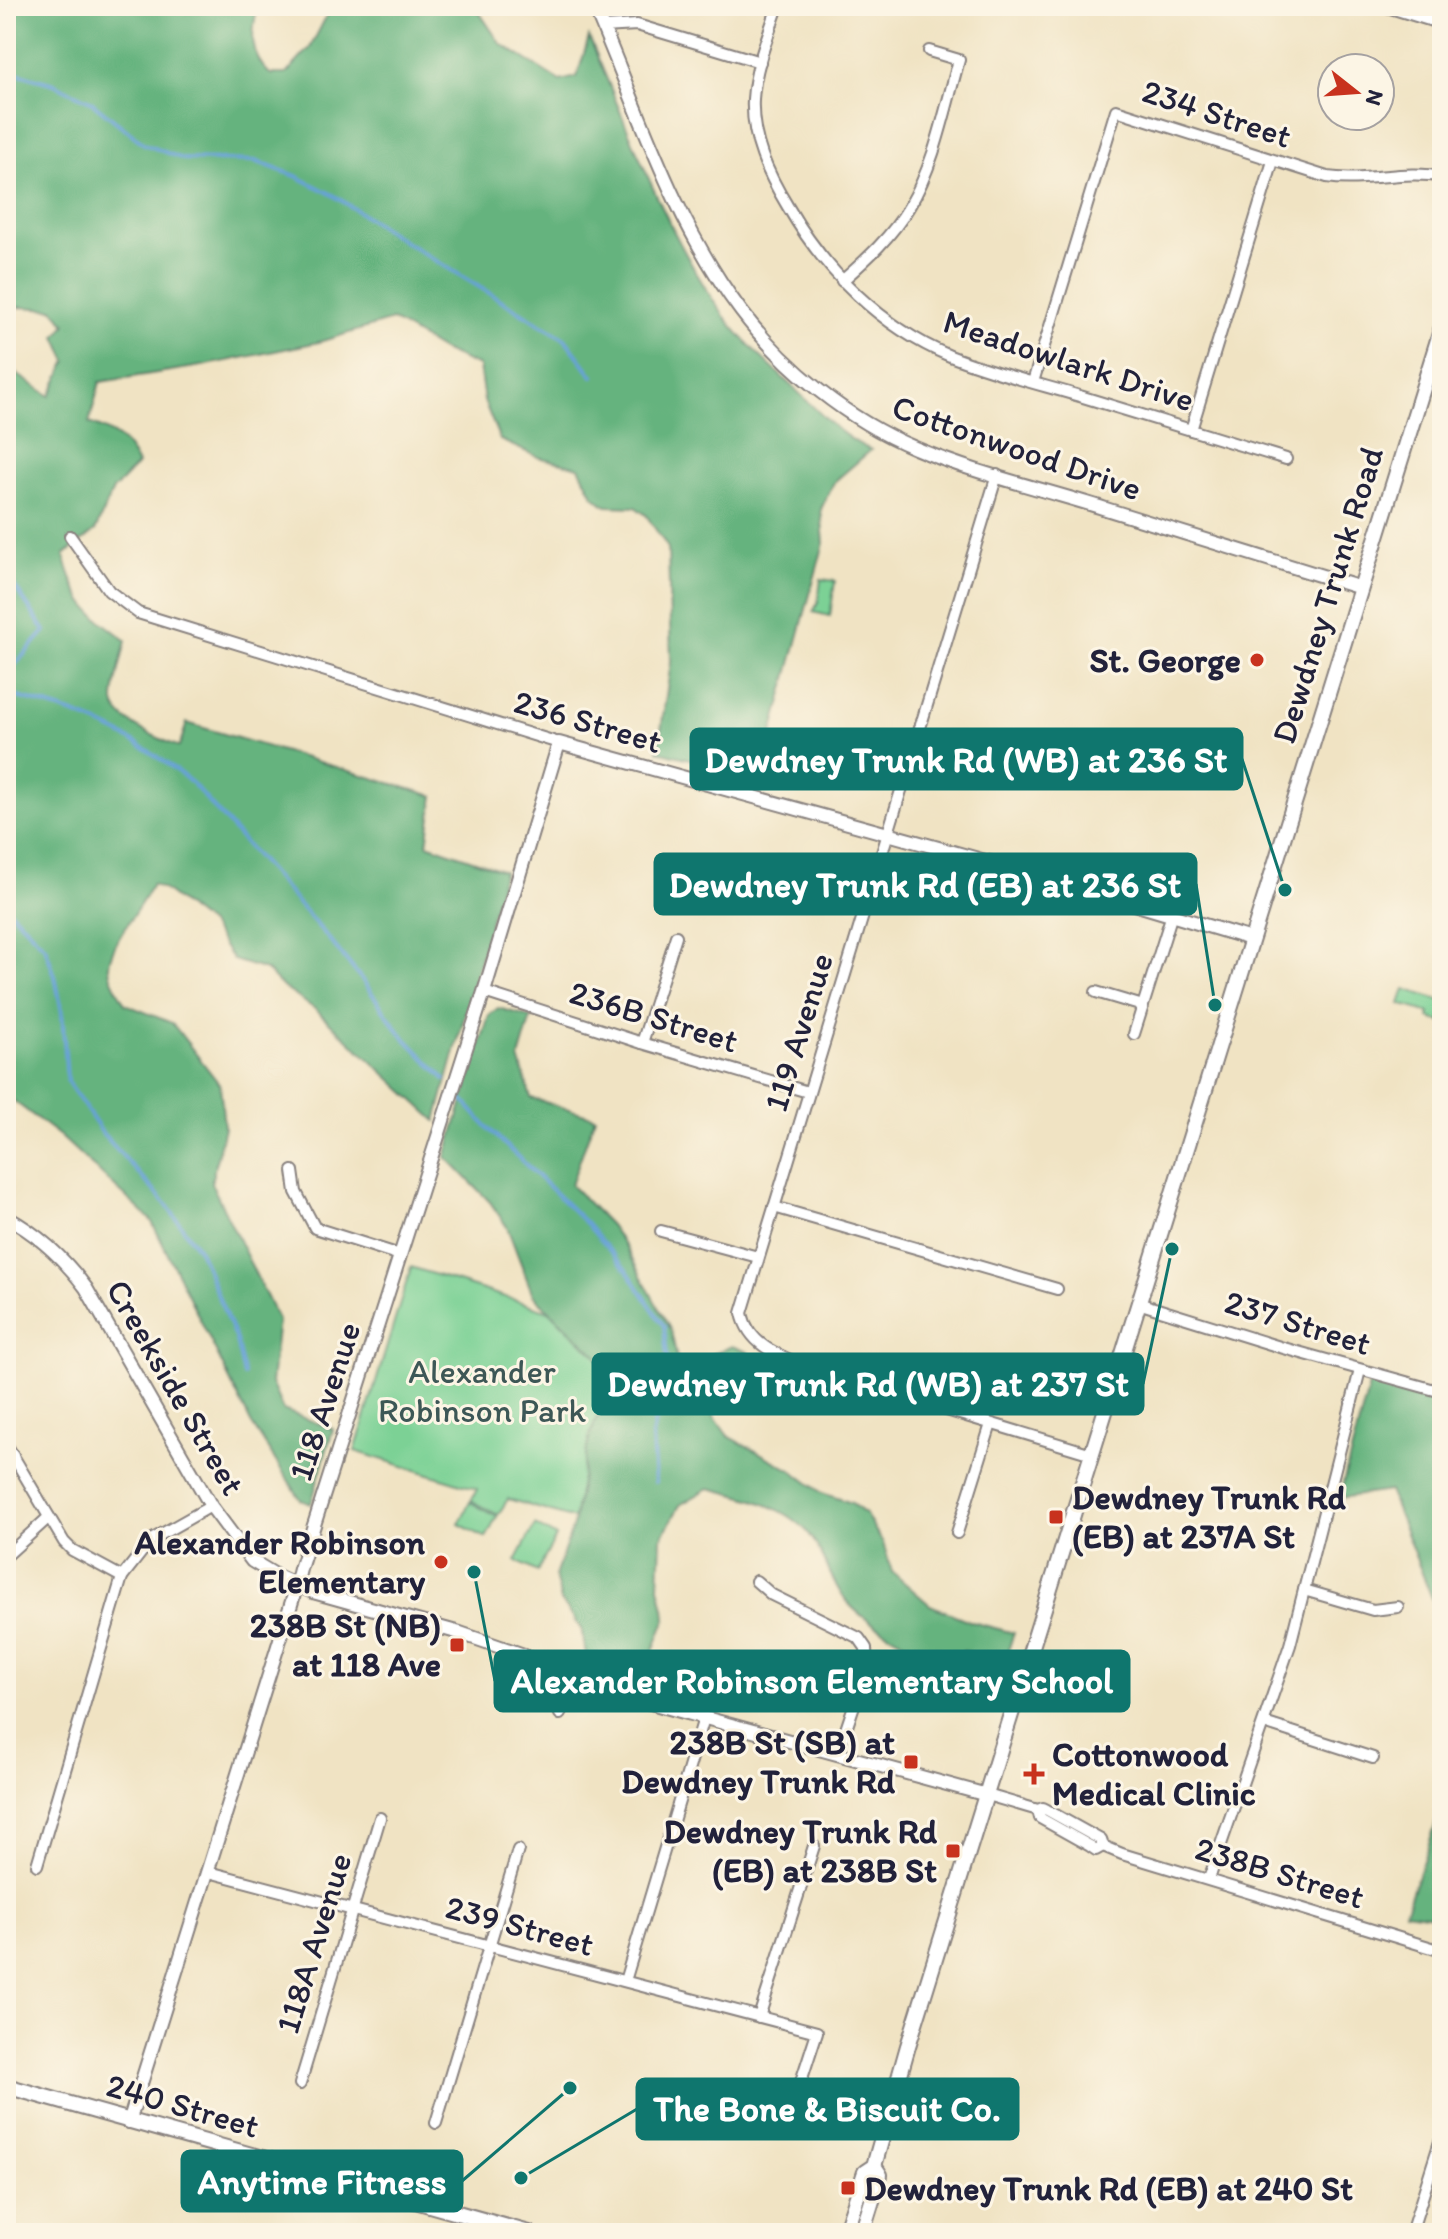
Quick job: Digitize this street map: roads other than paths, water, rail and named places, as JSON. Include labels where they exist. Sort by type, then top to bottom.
[{"type":"main road","name":"Dewdney Trunk Road","points":[[845,2233],[865,2172],[874,2166],[908,2046],[1442,327]]},
{"type":"main road","name":"240 Street","points":[[6,2086],[529,2233]]},
{"type":"main road","name":"Dewdney Trunk Road","points":[[862,2233],[880,2175],[874,2166]]},
{"type":"street","name":"Cottonwood Drive","points":[[594,6],[684,220],[726,290],[767,343],[837,404],[878,430],[917,449],[1361,588]]},
{"type":"street","points":[[603,27],[637,25],[760,62],[778,6]]},
{"type":"street","points":[[1384,6],[1442,24]]},
{"type":"street","points":[[842,281],[891,233],[909,208],[921,183],[959,60],[929,51]]},
{"type":"street","name":"Meadowlark Drive","points":[[760,62],[753,99],[754,124],[764,164],[809,240],[842,281],[878,313],[916,339],[964,361],[1286,459]]},
{"type":"street","name":"234 Street","points":[[1033,382],[1116,110],[1273,161],[1340,179],[1422,174],[1442,177]]},
{"type":"street","points":[[1191,430],[1273,161]]},
{"type":"street","name":"119 Avenue","points":[[991,1424],[814,1370],[771,1352],[745,1330],[742,1313],[997,475]]},
{"type":"street","name":"236 Street","points":[[70,536],[109,591],[138,613],[559,743],[1172,914],[1251,939]]},
{"type":"street","name":"118 Avenue","points":[[129,2122],[484,992],[559,743]]},
{"type":"street","points":[[1134,1034],[1172,914]]},
{"type":"street","points":[[642,1043],[676,936]]},
{"type":"street","name":"236B Street","points":[[484,992],[808,1092]]},
{"type":"street","points":[[1096,992],[1143,1006]]},
{"type":"street","points":[[293,1171],[296,1192],[315,1228],[400,1255]]},
{"type":"street","points":[[774,1207],[1057,1289]]},
{"type":"street","name":"Creekside Street","points":[[6,1217],[26,1228],[65,1259],[86,1288],[211,1506],[252,1561],[296,1585]]},
{"type":"street","points":[[661,1231],[758,1257]]},
{"type":"street","name":"237 Street","points":[[1138,1303],[1442,1392]]},
{"type":"street","points":[[1209,1879],[1290,1645],[1360,1370]]},
{"type":"street","points":[[957,1533],[991,1424],[1092,1454]]},
{"type":"street","points":[[6,1444],[72,1550],[122,1577]]},
{"type":"street","points":[[37,1865],[122,1577],[151,1540],[211,1506]]},
{"type":"street","points":[[6,1556],[49,1517]]},
{"type":"street","points":[[756,1581],[772,1595],[859,1638],[866,1648],[867,1667],[838,1753]]},
{"type":"street","name":"238B Street","points":[[296,1585],[460,1633],[573,1672],[647,1702],[1038,1810],[1043,1808],[1101,1840],[1103,1846],[1442,1951]]},
{"type":"street","points":[[1304,1590],[1373,1610],[1398,1607]]},
{"type":"street","points":[[560,1714],[573,1672]]},
{"type":"street","points":[[625,1981],[704,1718]]},
{"type":"street","points":[[1264,1723],[1373,1758]]},
{"type":"street","name":"118A Avenue","points":[[300,2084],[380,1818]]},
{"type":"street","points":[[759,2017],[814,1846]]},
{"type":"street","points":[[436,2123],[518,1850]]},
{"type":"street","name":"239 Street","points":[[209,1872],[817,2032],[794,2103],[781,2115]]},
{"type":"street","points":[[1411,2233],[1442,2135]]},
{"type":"waterway","points":[[6,70],[54,84],[90,101],[144,144],[183,159],[255,161],[296,176],[333,195],[565,339],[593,376]]},
{"type":"waterway","points":[[6,574],[45,631],[6,675]]},
{"type":"waterway","points":[[6,694],[105,726],[148,750],[192,783],[324,933],[401,1034],[445,1079]]},
{"type":"waterway","points":[[6,907],[45,947],[62,1012],[67,1081],[103,1134],[166,1204],[200,1252],[236,1340],[244,1375]]},
{"type":"waterway","points":[[461,1098],[586,1223],[628,1272],[664,1326],[667,1358],[652,1436],[655,1482]]},
{"type":"waterway","points":[[6,2216],[11,2233]]},
{"type":"place","name":"St. George","points":[[1257,660]]},
{"type":"place","name":"Dewdney Trunk Rd (WB) at 236 St","points":[[1285,890]]},
{"type":"place","name":"Dewdney Trunk Rd (EB) at 236 St","points":[[1215,1005]]},
{"type":"place","name":"Dewdney Trunk Rd (WB) at 237 St","points":[[1172,1249]]},
{"type":"place","name":"Dewdney Trunk Rd (EB) at 237A St","points":[[1056,1517]]},
{"type":"place","name":"Alexander Robinson Elementary","points":[[441,1562]]},
{"type":"place","name":"Alexander Robinson Elementary School","points":[[474,1572]]},
{"type":"place","name":"238B St (NB) at 118 Ave","points":[[457,1645]]},
{"type":"place","name":"238B St (SB) at Dewdney Trunk Rd","points":[[911,1762]]},
{"type":"place","name":"Cottonwood Medical Clinic","points":[[1034,1774]]},
{"type":"place","name":"Dewdney Trunk Rd (EB) at 238B St","points":[[953,1851]]},
{"type":"place","name":"Anytime Fitness","points":[[570,2088]]},
{"type":"place","name":"The Bone & Biscuit Co.","points":[[521,2178]]},
{"type":"place","name":"Dewdney Trunk Rd (EB) at 240 St","points":[[848,2188]]},
{"type":"park label","name":"Alexander Robinson Park","points":[[482,1390]]}]
